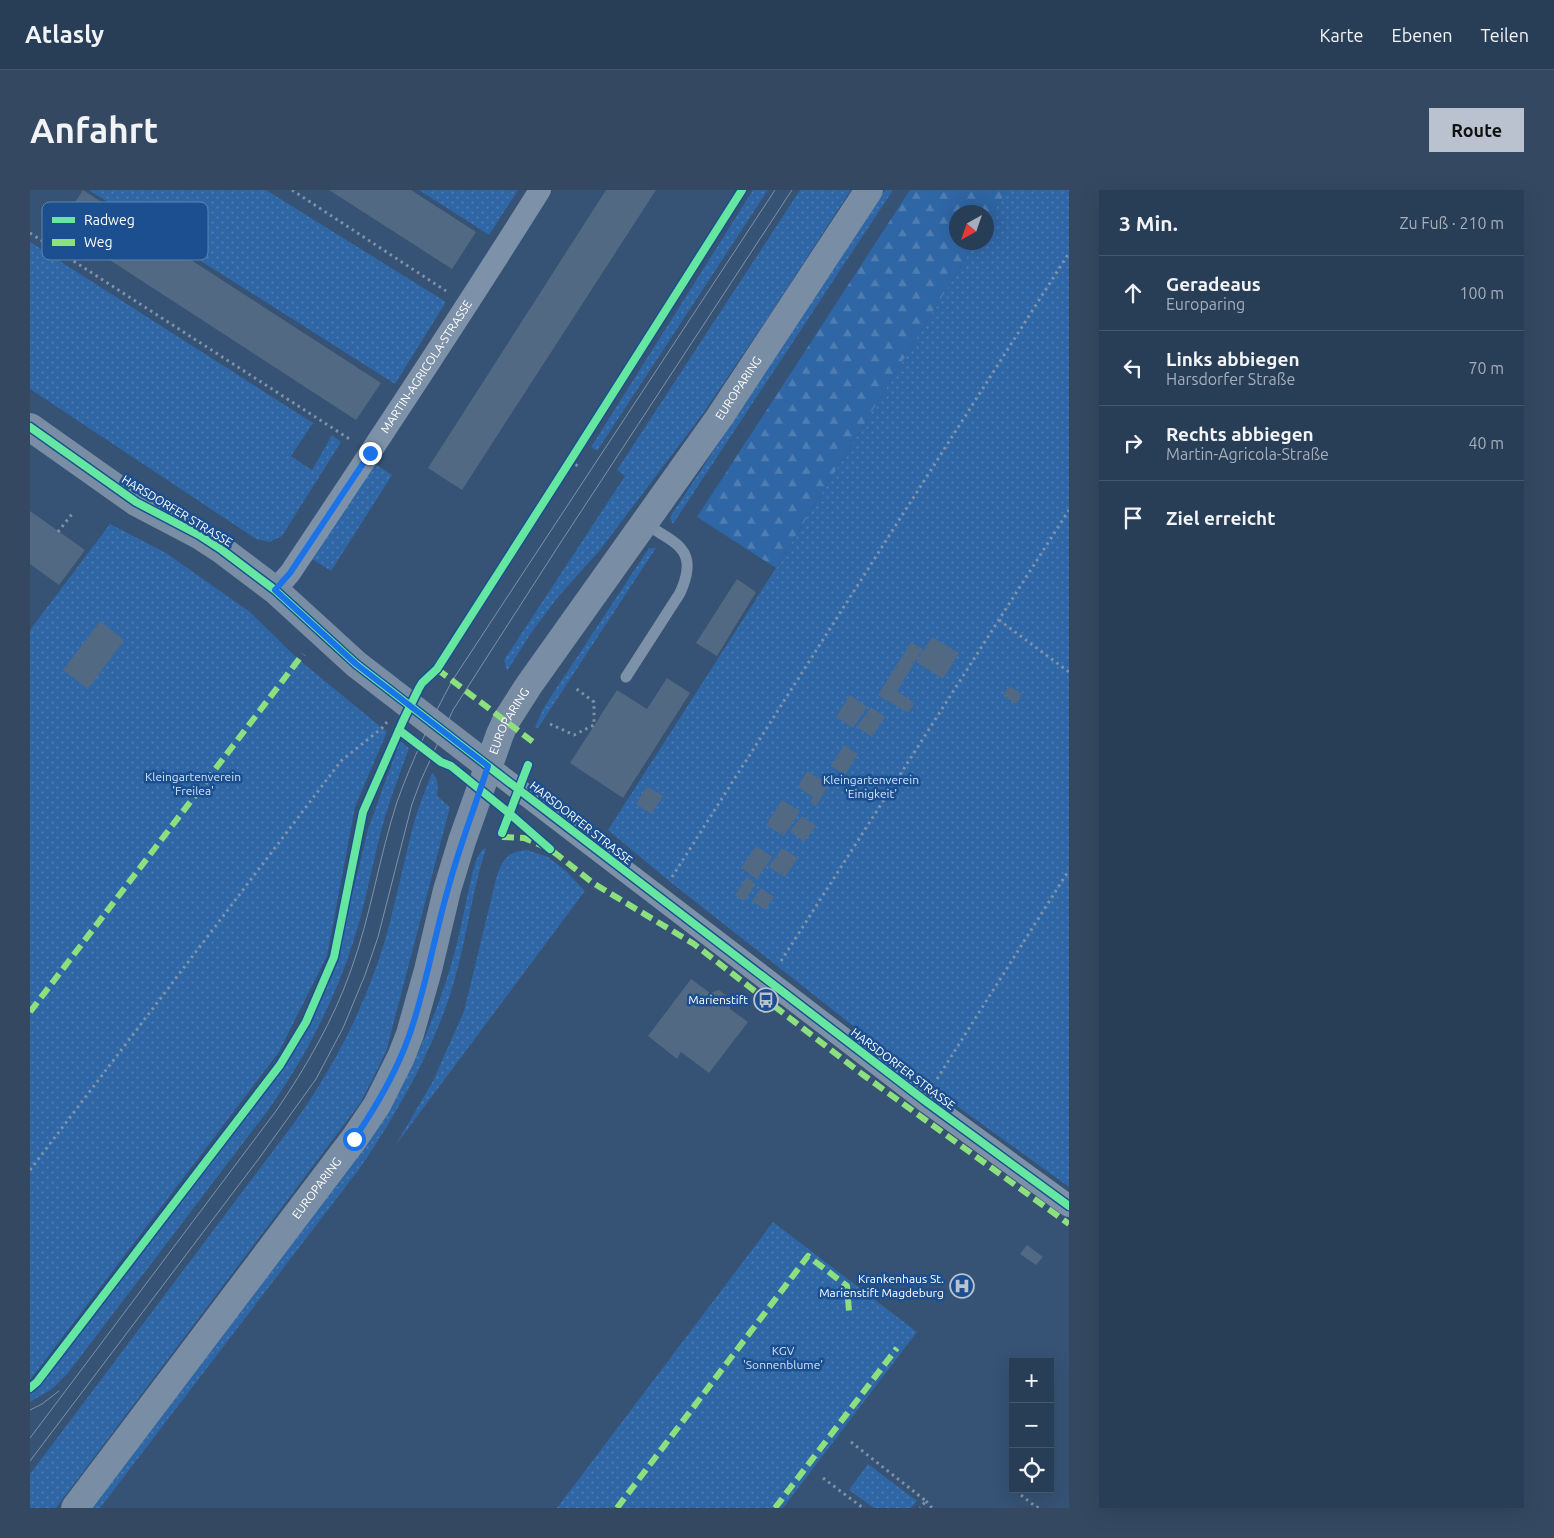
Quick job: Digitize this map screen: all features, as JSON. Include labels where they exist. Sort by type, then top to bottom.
[{"type":"main road","name":"EUROPARING","points":[[75,1508],[348,1147],[376,1105],[398,1065],[410,1034],[428,970],[447,890],[462,841],[500,734],[515,707],[719,418],[868,190]]},
{"type":"main road","name":"HARSDORFER STRASSE","points":[[30,427],[124,494],[208,540],[275,590],[356,664],[488,766]]},
{"type":"street","name":"MARTIN-AGRICOLA-STRASSE","points":[[275,590],[290,573],[370,453],[467,306],[540,190]]},
{"type":"street","name":"HARSDORFER STRASSE","points":[[488,766],[924,1100],[1069,1206]]},
{"type":"lane","points":[[626,677],[680,593],[687,578],[688,570],[688,561],[684,552],[644,523]]},
{"type":"path","points":[[292,190],[467,306]]},
{"type":"path","points":[[30,233],[42,241]]},
{"type":"path","points":[[669,881],[1069,253]]},
{"type":"path","points":[[72,260],[370,453]]},
{"type":"path","points":[[570,462],[581,468]]},
{"type":"path","points":[[778,967],[1069,510]]},
{"type":"path","points":[[58,532],[72,514]]},
{"type":"path","points":[[999,620],[1069,672]]},
{"type":"path","points":[[550,724],[574,735],[594,725],[594,702],[574,687]]},
{"type":"path","points":[[30,1170],[341,761],[382,728],[387,721]]},
{"type":"path","points":[[937,1079],[1069,870]]},
{"type":"path","points":[[851,1442],[926,1501],[932,1508]]},
{"type":"path","points":[[824,1478],[863,1508]]},
{"type":"path","points":[[1021,1495],[1036,1507],[1042,1508]]},
{"type":"path","points":[[920,1508],[926,1501]]},
{"type":"green space","points":[[89,190],[266,190],[446,302],[395,384],[199,260],[208,260],[208,202],[108,202]]},
{"type":"green space","points":[[419,190],[518,190],[489,235]]},
{"type":"green space","points":[[753,190],[768,190],[597,451],[591,447]]},
{"type":"green space","points":[[800,190],[851,190],[702,415],[600,550],[558,597],[531,633],[507,671],[504,660],[625,476],[617,470]]},
{"type":"green space","points":[[885,190],[893,190],[673,524],[670,518],[672,514]]},
{"type":"green space","points":[[910,190],[1007,190],[994,212],[994,205],[949,205],[949,250],[971,250],[776,568],[697,517]]},
{"type":"green space","name":"Kleingartenverein 'Einigkeit'","points":[[1007,190],[1069,190],[1069,1187],[932,1088],[669,881],[608,830],[776,568],[971,250],[994,250],[994,212]]},
{"type":"green space","points":[[30,242],[42,250],[42,260],[58,260],[313,423],[291,456],[312,470],[332,435],[341,442],[282,536],[270,542],[256,539],[30,389]]},
{"type":"green space","points":[[374,463],[392,475],[331,571],[312,559]]},
{"type":"green space","name":"Kleingartenverein 'Freilea'","points":[[110,524],[166,553],[250,612],[298,659],[387,732],[355,807],[327,956],[279,1052],[30,1380],[30,630]]},
{"type":"green space","points":[[649,548],[656,548],[538,728],[535,727],[544,707]]},
{"type":"green space","points":[[400,741],[409,748],[378,842],[353,943],[328,1008],[295,1070],[269,1109],[68,1373],[52,1389],[30,1402],[30,1392],[41,1383],[289,1059],[308,1025],[337,957],[368,829]]},
{"type":"green space","points":[[432,773],[437,780],[437,796],[450,807],[386,1052],[361,1102],[56,1508],[30,1508],[30,1474],[294,1123],[336,1057],[359,1010],[378,962],[390,924],[414,823]]},
{"type":"green space","points":[[486,848],[459,965],[446,1006],[426,1054],[388,1125],[360,1168],[100,1508],[91,1508],[394,1100],[422,1043],[438,1004],[457,943],[476,860],[482,850]]},
{"type":"green space","points":[[527,850],[548,857],[566,871],[585,891],[395,1146],[433,1081],[464,1011],[497,875],[507,856],[515,852]]},
{"type":"green space","name":"KGV 'Sonnenblume'","points":[[773,1222],[917,1332],[783,1508],[557,1508]]},
{"type":"green space","points":[[868,1464],[917,1501],[911,1508],[874,1508],[849,1490]]},
{"type":"building","points":[[83,190],[102,202],[75,202]]},
{"type":"building","points":[[329,190],[411,190],[476,232],[452,269]]},
{"type":"building","points":[[606,190],[656,190],[462,490],[428,468]]},
{"type":"building","points":[[110,260],[191,260],[381,383],[356,420]]},
{"type":"building","points":[[30,511],[85,550],[59,585],[30,564]]},
{"type":"building","points":[[737,579],[756,592],[717,656],[696,643]]},
{"type":"building","points":[[100,621],[124,640],[88,689],[63,670]]},
{"type":"building","points":[[932,637],[959,653],[943,679],[916,662]]},
{"type":"building","points":[[911,642],[923,649],[897,691],[915,703],[908,713],[878,695]]},
{"type":"building","points":[[667,678],[690,693],[623,798],[570,763],[617,690],[647,709]]},
{"type":"building","points":[[1009,686],[1022,694],[1016,704],[1003,696]]},
{"type":"building","points":[[850,695],[867,707],[853,728],[836,717]]},
{"type":"building","points":[[871,707],[885,717],[872,737],[857,727]]},
{"type":"building","points":[[844,745],[858,754],[845,775],[831,766]]},
{"type":"building","points":[[807,771],[829,784],[816,806],[810,803],[813,797],[798,787]]},
{"type":"building","points":[[647,786],[663,796],[651,814],[636,804]]},
{"type":"building","points":[[782,800],[800,811],[784,836],[766,825]]},
{"type":"building","points":[[802,816],[816,826],[804,842],[790,831]]},
{"type":"building","points":[[756,846],[772,857],[757,879],[741,868]]},
{"type":"building","points":[[782,848],[798,858],[785,877],[769,867]]},
{"type":"building","points":[[747,877],[756,884],[744,901],[735,895]]},
{"type":"building","points":[[761,888],[774,897],[765,910],[752,901]]},
{"type":"building","points":[[691,979],[710,993],[719,990],[729,998],[730,1009],[748,1022],[709,1073],[681,1052],[677,1059],[648,1036]]},
{"type":"building","points":[[1027,1245],[1043,1257],[1036,1265],[1020,1254]]},
{"type":"tram line","points":[[30,1438],[276,1111],[298,1078],[344,989],[364,928],[397,802],[422,740],[452,681],[775,190]]},
{"type":"tram line","points":[[30,1461],[260,1157],[316,1079],[343,1028],[365,975],[378,937],[412,804],[453,710],[792,190]]},
{"type":"tram line","points":[[30,1410],[42,1404],[59,1391]]},
{"type":"marked path","points":[[30,1012],[303,654]]},
{"type":"marked path","points":[[437,669],[537,745]]},
{"type":"marked path","points":[[502,837],[524,838],[550,849],[593,883],[694,944],[862,1074],[1069,1224]]},
{"type":"marked path","points":[[617,1508],[808,1256],[847,1286],[849,1311]]},
{"type":"marked path","points":[[775,1508],[897,1348]]},
{"type":"cycle path","points":[[30,1388],[37,1382],[280,1065],[306,1022],[334,957],[363,812],[419,688],[437,669],[742,190]]},
{"type":"cycle path","points":[[30,427],[136,502],[199,535],[222,550],[275,590],[356,664],[924,1100],[1069,1206]]},
{"type":"cycle path","points":[[399,730],[441,762],[451,766],[550,849]]},
{"type":"cycle path","points":[[502,833],[528,765]]},
{"type":"place","name":"Marienstift","points":[[766,1000]]},
{"type":"place","name":"Krankenhaus St. Marienstift Magdeburg","points":[[962,1286]]},
{"type":"route","points":[[354,1139],[386,1087],[410,1034],[428,970],[447,890],[488,766],[356,664],[275,590],[290,573],[370,453]]}]
